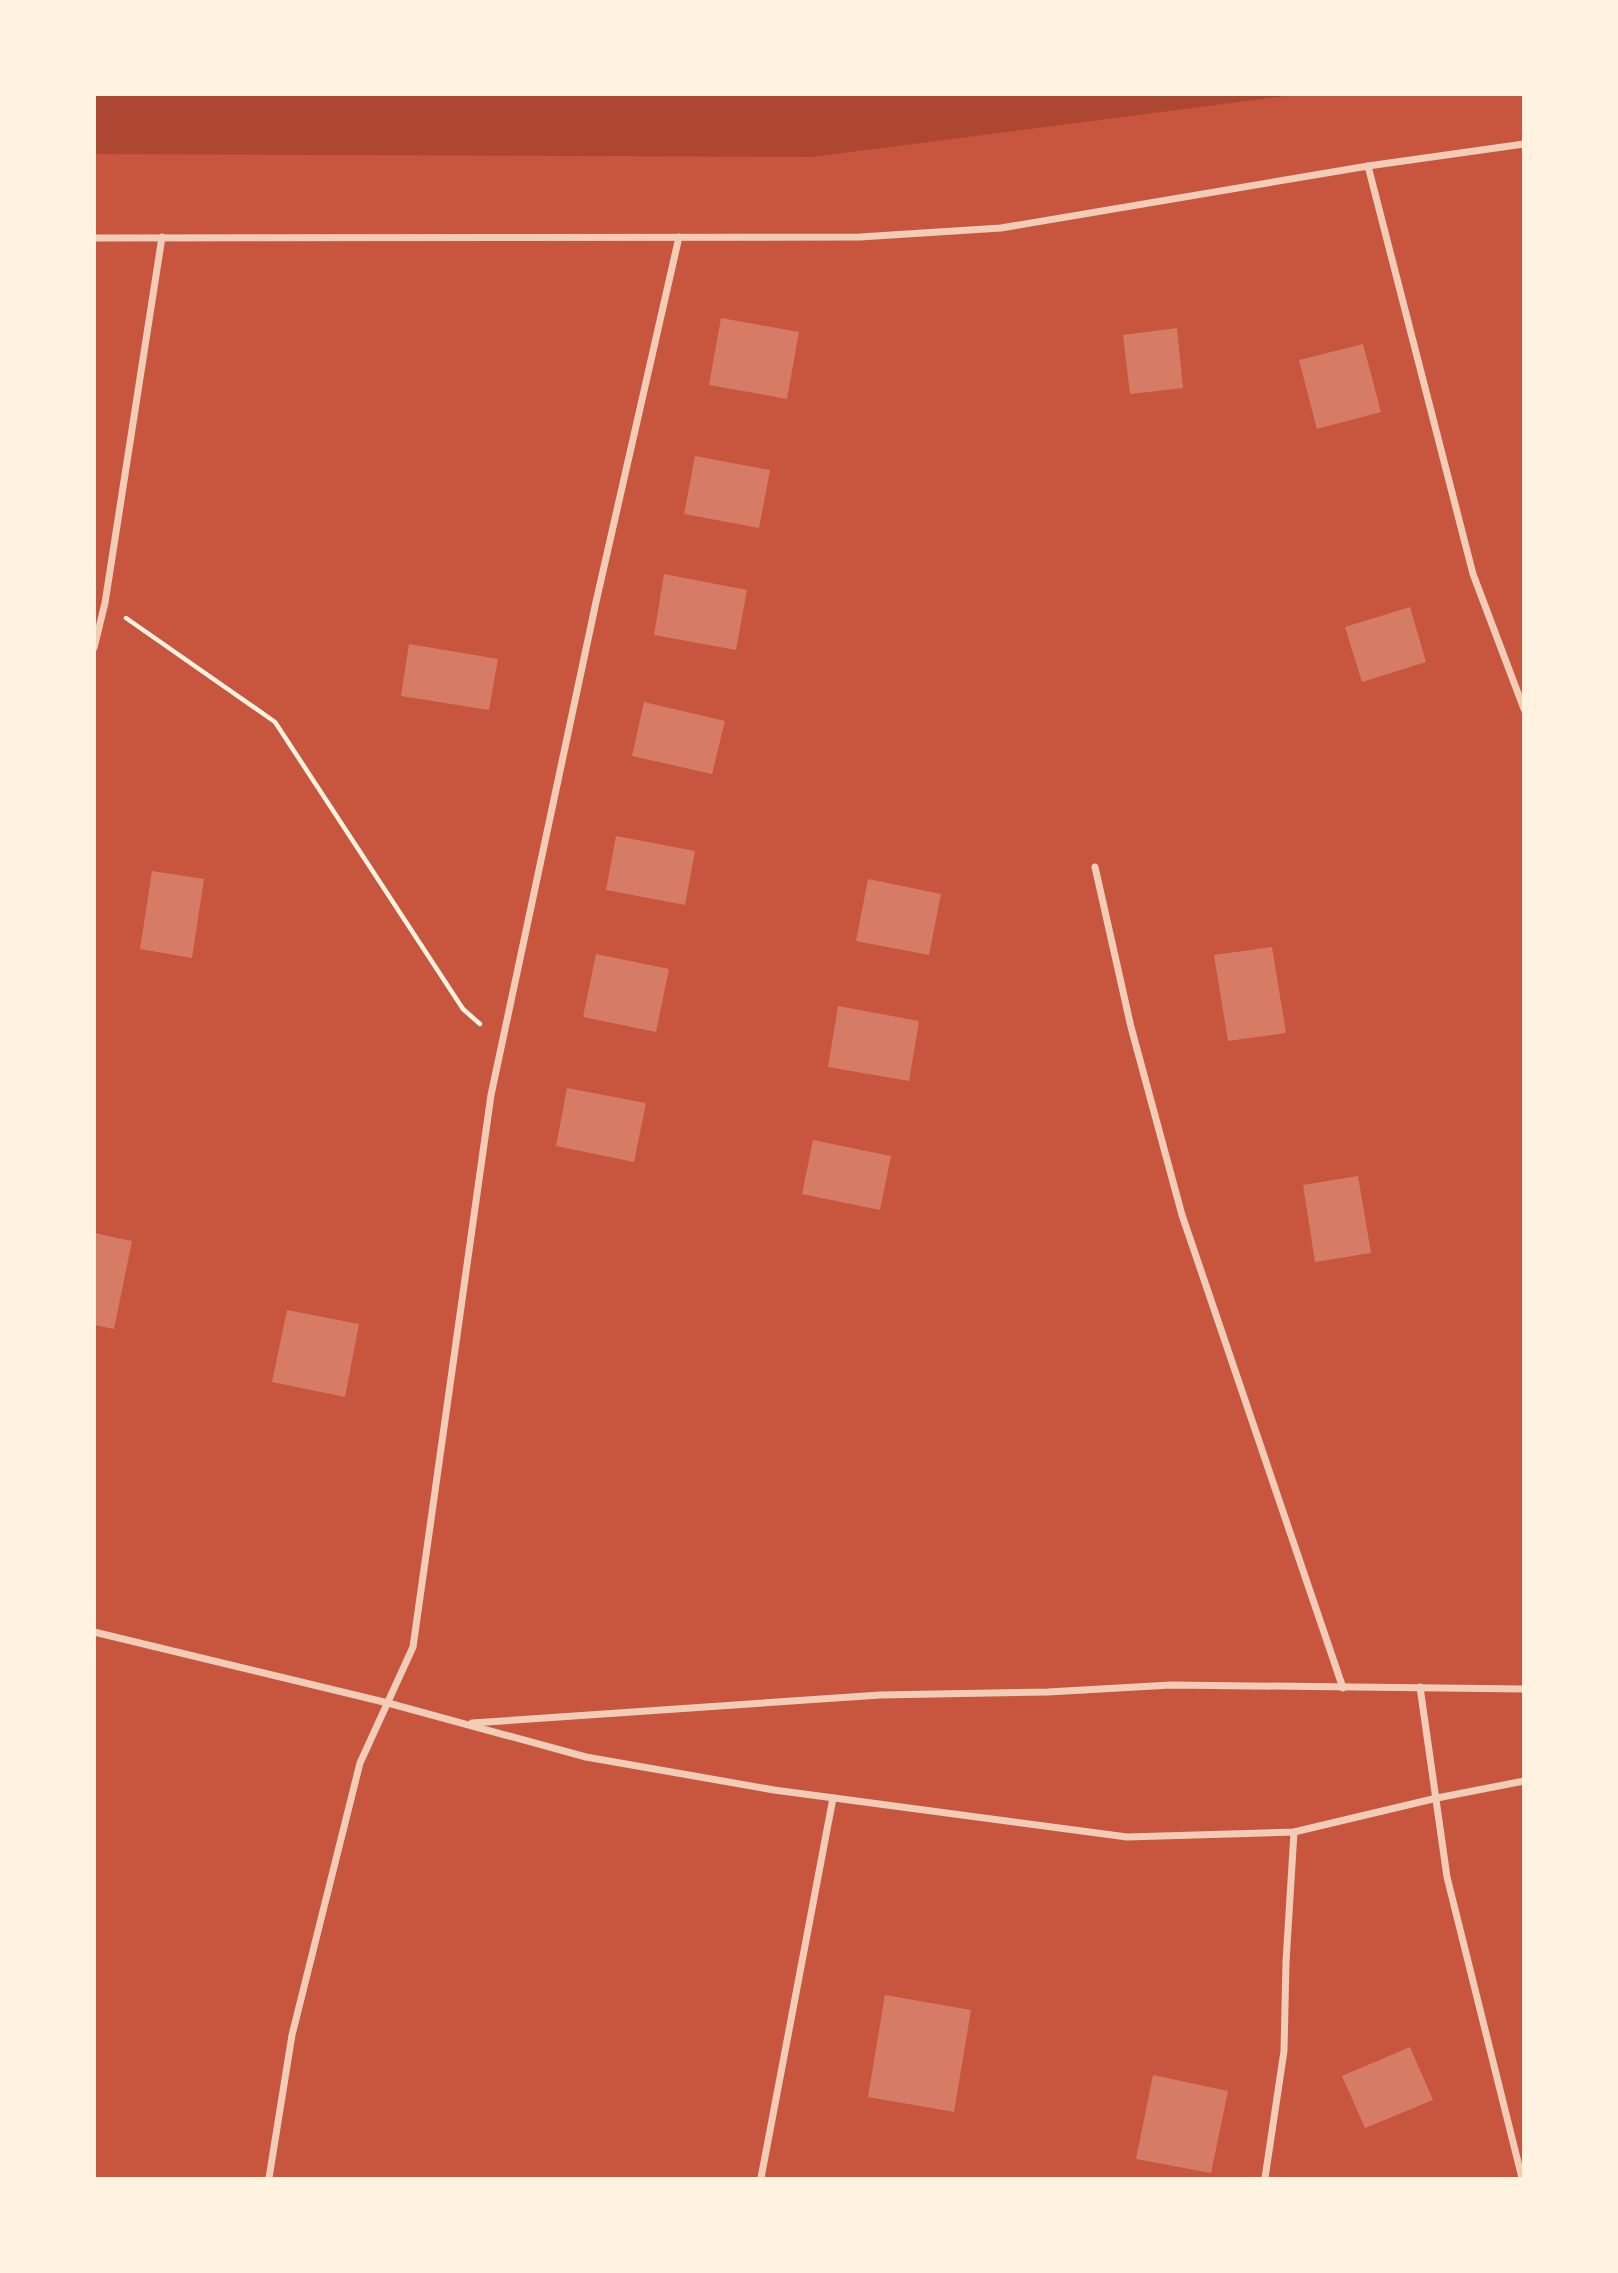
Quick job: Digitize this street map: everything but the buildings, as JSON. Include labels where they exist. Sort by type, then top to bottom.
[{"type":"street","points":[[94,238],[860,237],[1001,228],[1368,166],[1524,144]]},
{"type":"street","points":[[1368,166],[1473,574],[1524,709]]},
{"type":"street","points":[[94,648],[105,603],[162,237]]},
{"type":"street","points":[[269,2179],[292,2035],[360,1763],[413,1647],[491,1096],[596,602],[679,237]]},
{"type":"street","points":[[1095,867],[1130,1027],[1182,1215],[1343,1688]]},
{"type":"street","points":[[94,1632],[388,1703],[586,1757],[774,1790],[1127,1837],[1294,1832],[1437,1798],[1524,1781]]},
{"type":"street","points":[[464,1724],[880,1695],[1048,1692],[1171,1685],[1524,1689]]},
{"type":"street","points":[[1420,1688],[1447,1877],[1522,2179]]},
{"type":"street","points":[[761,2179],[833,1798]]},
{"type":"street","points":[[1265,2179],[1284,2051],[1294,1832]]},
{"type":"path","points":[[105,603],[275,722],[463,1009],[502,1043]]},
{"type":"shaded area","points":[[95,94],[1294,95],[812,157],[95,154]]}]
